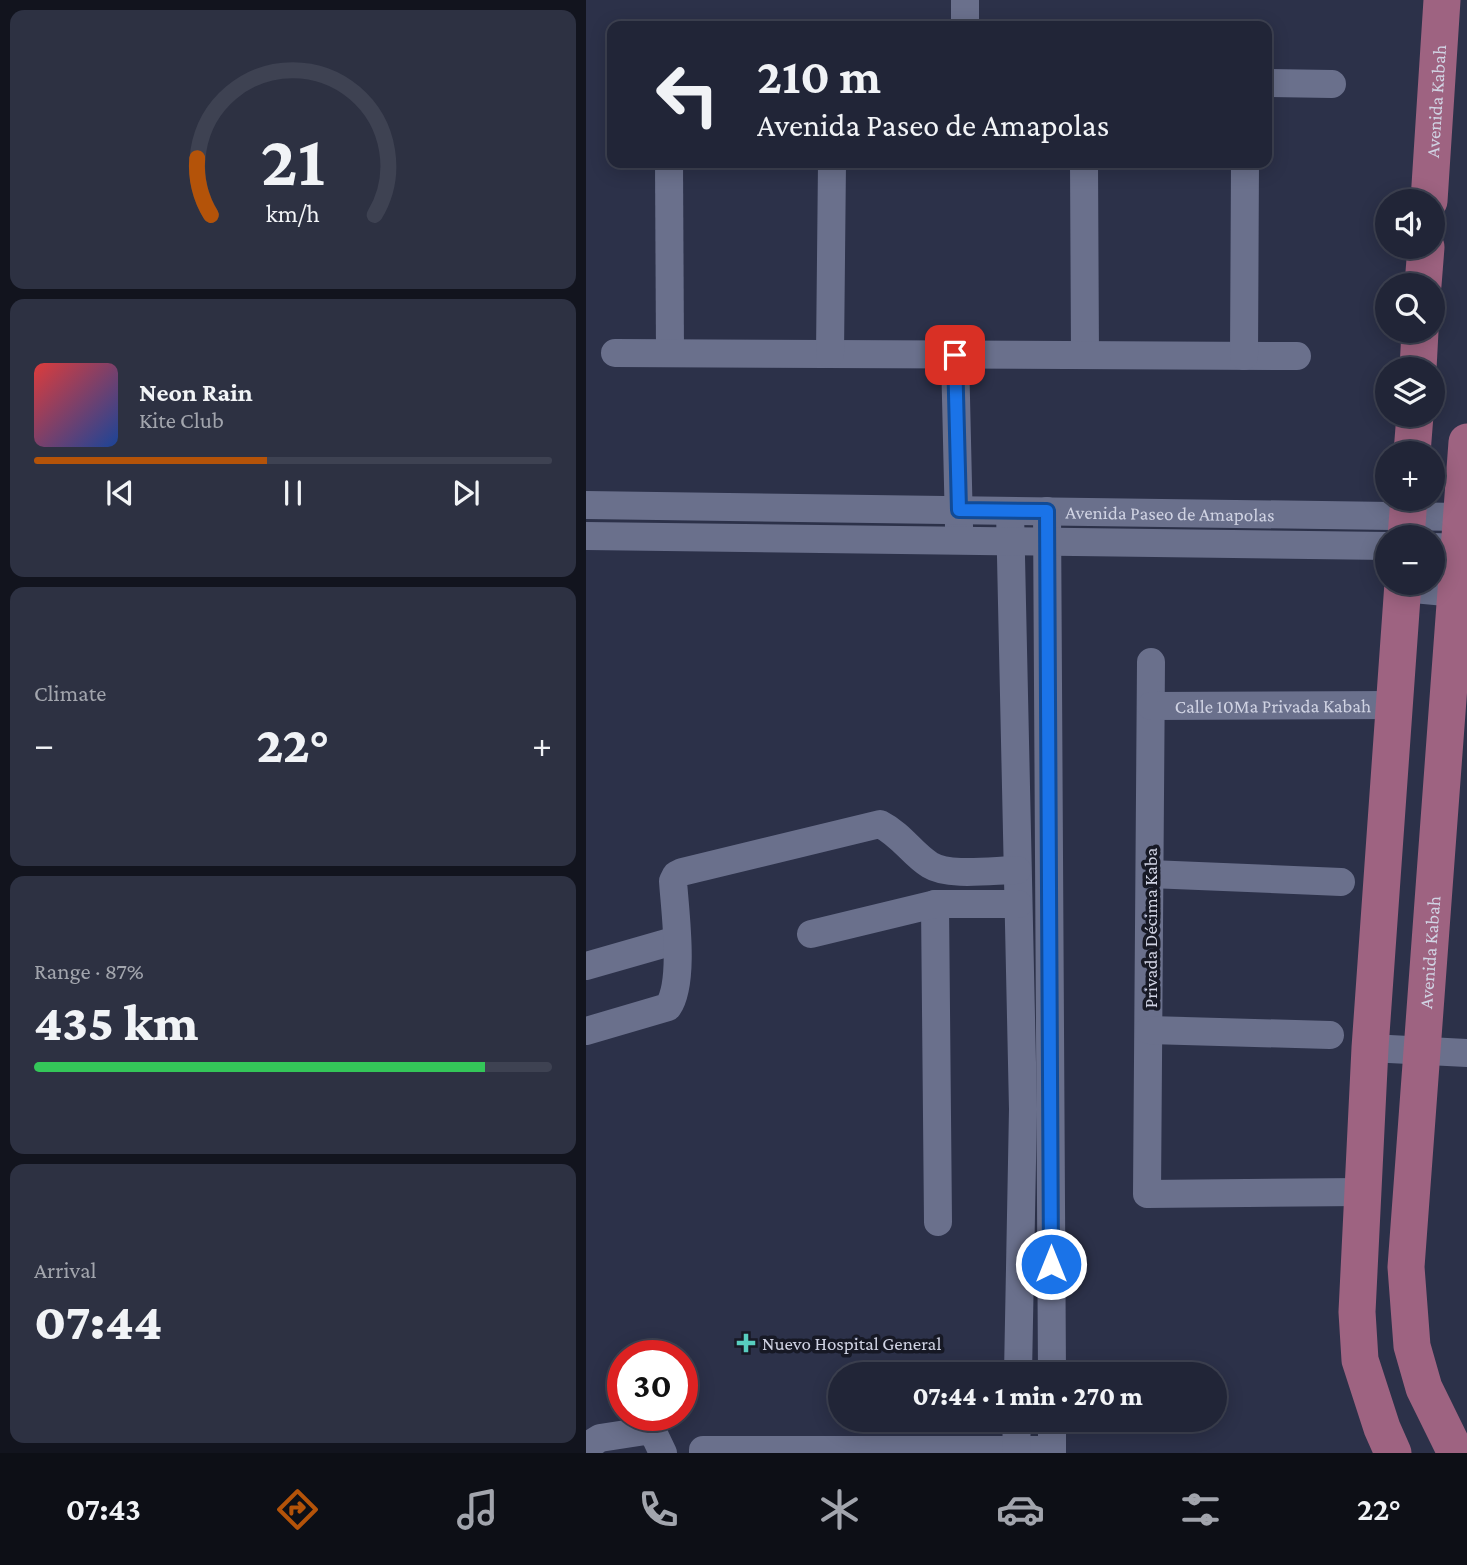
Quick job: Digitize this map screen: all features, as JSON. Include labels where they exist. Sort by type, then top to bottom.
[{"type":"main road","name":"Avenida Kabah","points":[[1430,189],[1442,0]]},
{"type":"main road","name":"Avenida Kabah","points":[[1456,1453],[1424,1388],[1412,1346],[1406,1267],[1459,662],[1461,594],[1455,540],[1466,466]]},
{"type":"main road","points":[[1393,1453],[1360,1360],[1357,1312],[1370,1048],[1402,595]]},
{"type":"street","points":[[965,0],[965,21]]},
{"type":"street","points":[[1272,83],[1332,84]]},
{"type":"street","points":[[669,168],[670,353]]},
{"type":"street","points":[[830,354],[832,168]]},
{"type":"street","points":[[1084,168],[1085,355]]},
{"type":"street","points":[[1244,356],[1245,168]]},
{"type":"street","points":[[615,353],[1297,356]]},
{"type":"street","points":[[955,355],[960,541]]},
{"type":"street","name":"Avenida Paseo de Amapolas","points":[[586,505],[1408,517],[1455,540]]},
{"type":"street","points":[[1010,511],[1018,904],[1037,1109],[1051,1362]]},
{"type":"street","points":[[1019,1362],[1037,1109],[1047,511]]},
{"type":"street","name":"Avenida Paseo de Amapolas","points":[[586,536],[1375,547]]},
{"type":"street","name":"Privada Décima Kaba","points":[[1151,662],[1147,1194],[1361,1192]]},
{"type":"street","name":"Calle 10Ma Privada Kabah","points":[[1151,706],[1395,705]]},
{"type":"street","points":[[586,1031],[668,1007],[674,998],[677,940],[673,881],[676,875],[880,824],[895,832],[930,865],[944,871],[1017,870]]},
{"type":"street","points":[[1150,874],[1341,881]]},
{"type":"street","points":[[811,934],[935,904],[1018,904]]},
{"type":"street","points":[[935,904],[938,1222]]},
{"type":"street","points":[[586,966],[677,940]]},
{"type":"street","points":[[1149,1030],[1330,1035]]},
{"type":"street","points":[[1370,1048],[1467,1053]]},
{"type":"street","points":[[595,1446],[652,1430],[663,1453]]},
{"type":"street","points":[[1016,1451],[1017,1432]]},
{"type":"street","points":[[703,1453],[703,1450],[1052,1451],[1052,1432]]},
{"type":"place","name":"Nuevo Hospital General","points":[[746,1343]]},
{"type":"route","points":[[955,355],[959,510],[1047,511],[1051,1264]]}]
